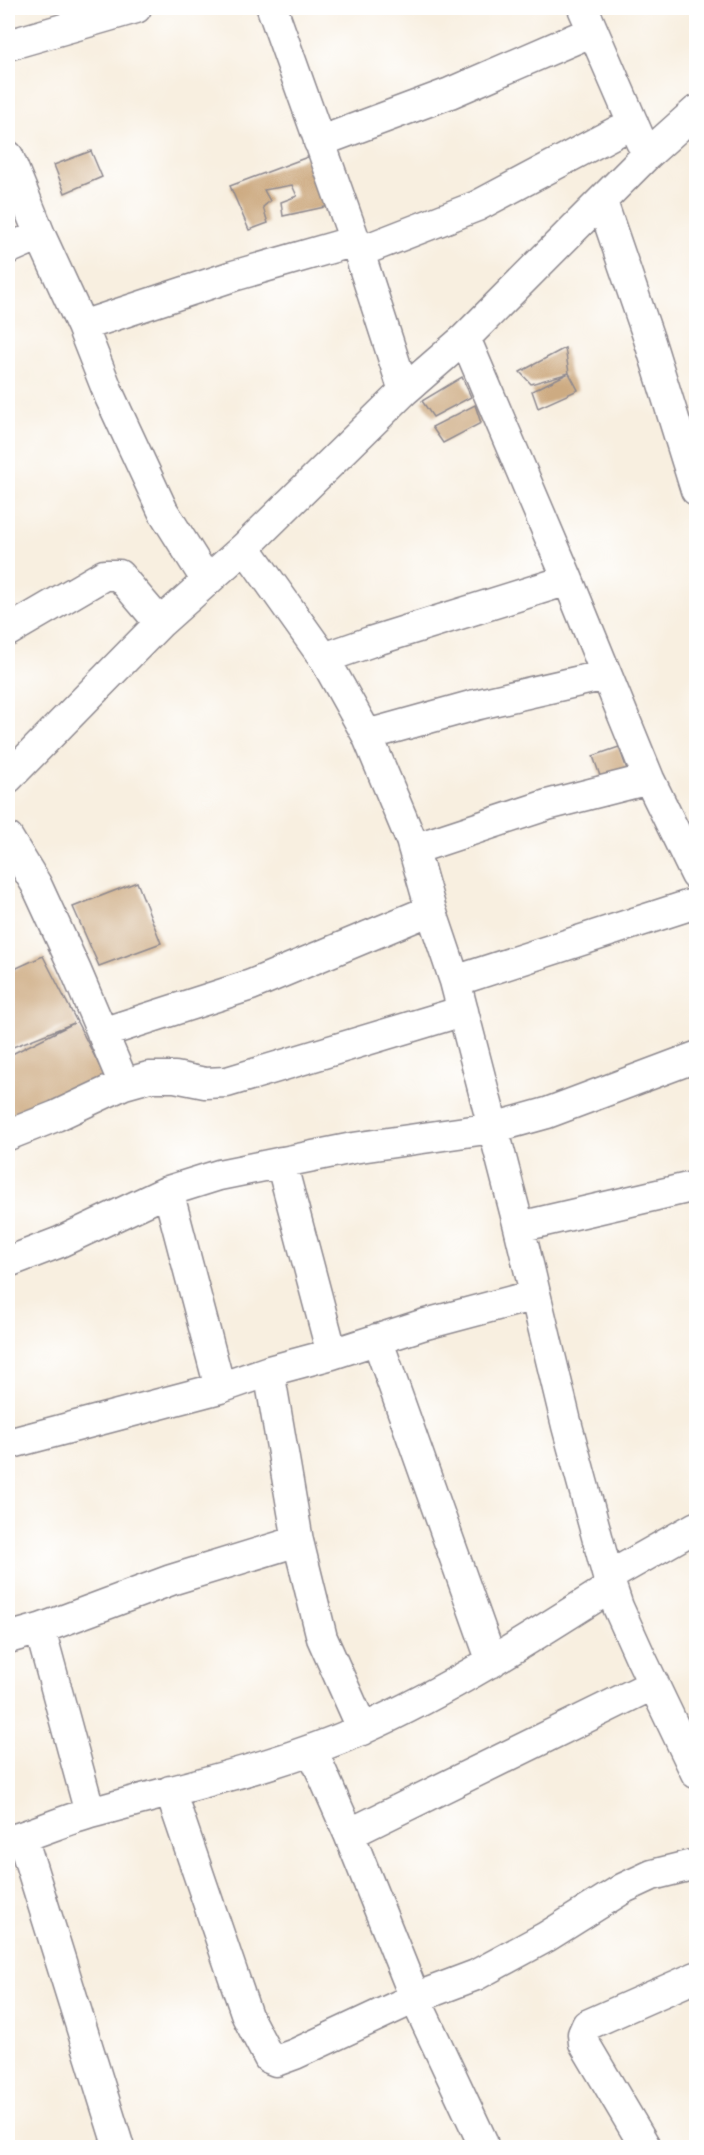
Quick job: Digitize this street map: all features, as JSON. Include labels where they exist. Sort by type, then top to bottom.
[{"type":"street","points":[[8,45],[136,8]]},
{"type":"street","points":[[272,8],[357,246],[404,392]]},
{"type":"street","points":[[319,142],[450,93],[588,19],[647,155]]},
{"type":"street","points":[[8,778],[160,623],[244,548],[404,392],[465,338],[647,155],[696,111]]},
{"type":"street","points":[[82,326],[233,276],[357,246],[477,206],[633,123]]},
{"type":"street","points":[[8,156],[40,235],[82,326],[110,397],[163,510],[207,581]]},
{"type":"street","points":[[602,202],[649,339],[696,490]]},
{"type":"street","points":[[8,249],[40,235]]},
{"type":"street","points":[[465,338],[568,580],[649,779],[696,875]]},
{"type":"street","points":[[244,548],[324,658],[367,735],[414,849],[431,910],[455,981],[519,1227],[567,1426],[610,1582],[696,1773]]},
{"type":"street","points":[[8,631],[104,575],[119,575],[160,623]]},
{"type":"street","points":[[324,658],[568,580]]},
{"type":"street","points":[[367,735],[475,705],[606,675]]},
{"type":"street","points":[[414,849],[547,805],[649,779]]},
{"type":"street","points":[[8,838],[36,884],[124,1084]]},
{"type":"street","points":[[455,981],[696,903]]},
{"type":"street","points":[[102,1032],[250,985],[431,910]]},
{"type":"street","points":[[8,1135],[56,1116],[124,1084],[150,1077],[175,1077],[205,1083],[227,1082],[463,1011]]},
{"type":"street","points":[[8,1262],[60,1242],[168,1191],[219,1175],[353,1148],[493,1128],[547,1113],[696,1057]]},
{"type":"street","points":[[281,1162],[332,1354]]},
{"type":"street","points":[[519,1227],[696,1186]]},
{"type":"street","points":[[168,1191],[220,1388]]},
{"type":"street","points":[[8,1444],[220,1388],[422,1325],[535,1295]]},
{"type":"street","points":[[377,1340],[492,1662]]},
{"type":"street","points":[[269,1371],[298,1541],[322,1638],[363,1730]]},
{"type":"street","points":[[119,2148],[15,1839],[90,1813],[312,1750],[363,1730],[492,1662],[696,1527]]},
{"type":"street","points":[[8,1638],[40,1629],[171,1580],[298,1541]]},
{"type":"street","points":[[40,1629],[90,1813]]},
{"type":"street","points":[[349,1834],[654,1684]]},
{"type":"street","points":[[312,1750],[349,1834],[475,2145]]},
{"type":"street","points":[[170,1791],[247,2016],[269,2058],[276,2061],[415,1998],[476,1975],[546,1937],[624,1888],[665,1871],[696,1864]]},
{"type":"street","points":[[646,2148],[584,2043],[583,2034],[587,2025],[696,1977]]},
{"type":"building","points":[[91,151],[102,177],[65,193],[54,165]]},
{"type":"building","points":[[313,155],[334,205],[283,216],[281,202],[297,196],[292,185],[264,190],[270,201],[263,207],[268,223],[249,230],[230,186]]},
{"type":"building","points":[[565,348],[569,373],[531,384],[520,372]]},
{"type":"building","points":[[569,373],[578,390],[538,408],[532,391]]},
{"type":"building","points":[[462,377],[471,397],[433,417],[422,401]]},
{"type":"building","points":[[475,405],[481,423],[443,443],[432,427]]},
{"type":"building","points":[[619,747],[630,778],[605,790],[593,756]]},
{"type":"building","points":[[137,882],[161,943],[99,966],[73,907]]},
{"type":"building","points":[[43,956],[112,1090],[8,1126],[8,1056],[74,1023],[8,1049],[8,972]]}]
